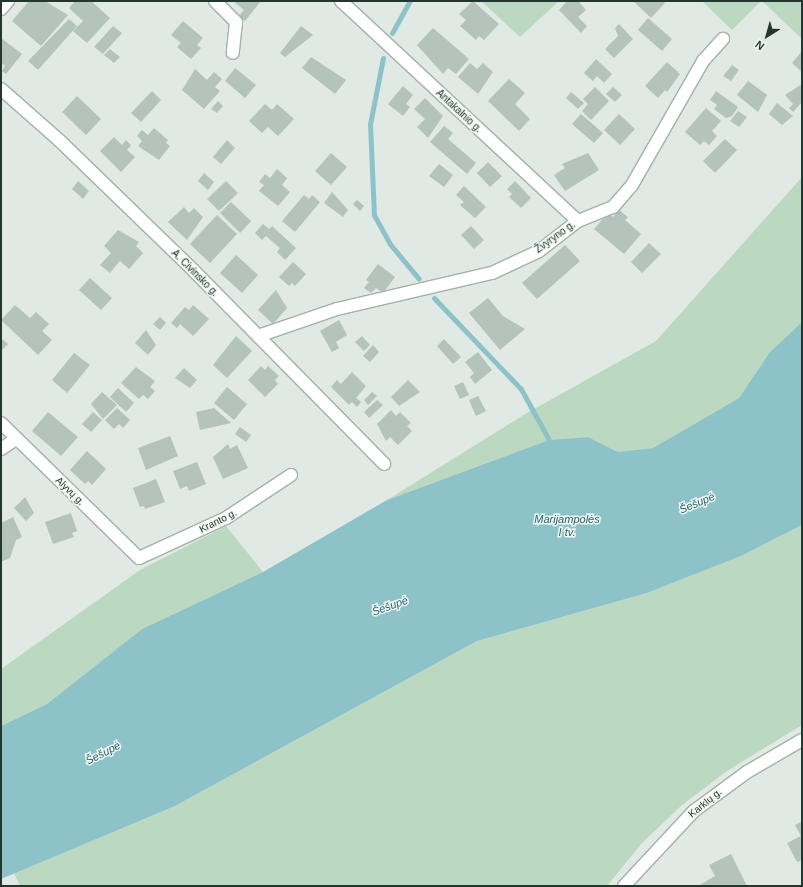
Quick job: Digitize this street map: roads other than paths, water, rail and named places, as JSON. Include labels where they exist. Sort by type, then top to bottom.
[{"type":"street","points":[[1,9],[8,1]]},
{"type":"street","points":[[214,1],[236,22],[233,53]]},
{"type":"street","name":"Antakalnio g.","points":[[341,1],[578,221]]},
{"type":"street","name":"Žvyryno g.","points":[[258,336],[337,309],[492,273],[539,251],[578,221],[613,207],[632,186],[703,61],[722,40]]},
{"type":"street","name":"A. Civinsko g.","points":[[1,89],[60,141],[258,336],[384,464]]},
{"type":"street","name":"Alyvų g.","points":[[1,423],[139,558]]},
{"type":"street","points":[[1,449],[16,439]]},
{"type":"street","name":"Kranto g.","points":[[139,558],[226,518],[291,475]]},
{"type":"street","name":"Karklų g.","points":[[624,886],[694,811],[747,772],[802,740]]},
{"type":"water","name":"Marijampolės I tv.","points":[[802,322],[802,525],[741,556],[647,593],[477,641],[175,806],[1,879],[1,726],[47,704],[142,629],[263,572],[387,500],[549,440],[588,437],[618,452],[653,448],[739,398],[770,352]]},
{"type":"waterway","points":[[392,33],[410,1]]},
{"type":"waterway","points":[[383,58],[370,124],[374,215],[390,244],[419,279]]},
{"type":"waterway","points":[[434,298],[521,389],[549,440]]},
{"type":"water label","name":"Šešupė","points":[[697,503]]},
{"type":"water label","name":"Šešupė","points":[[390,606]]},
{"type":"water label","name":"Šešupė","points":[[103,753]]}]
